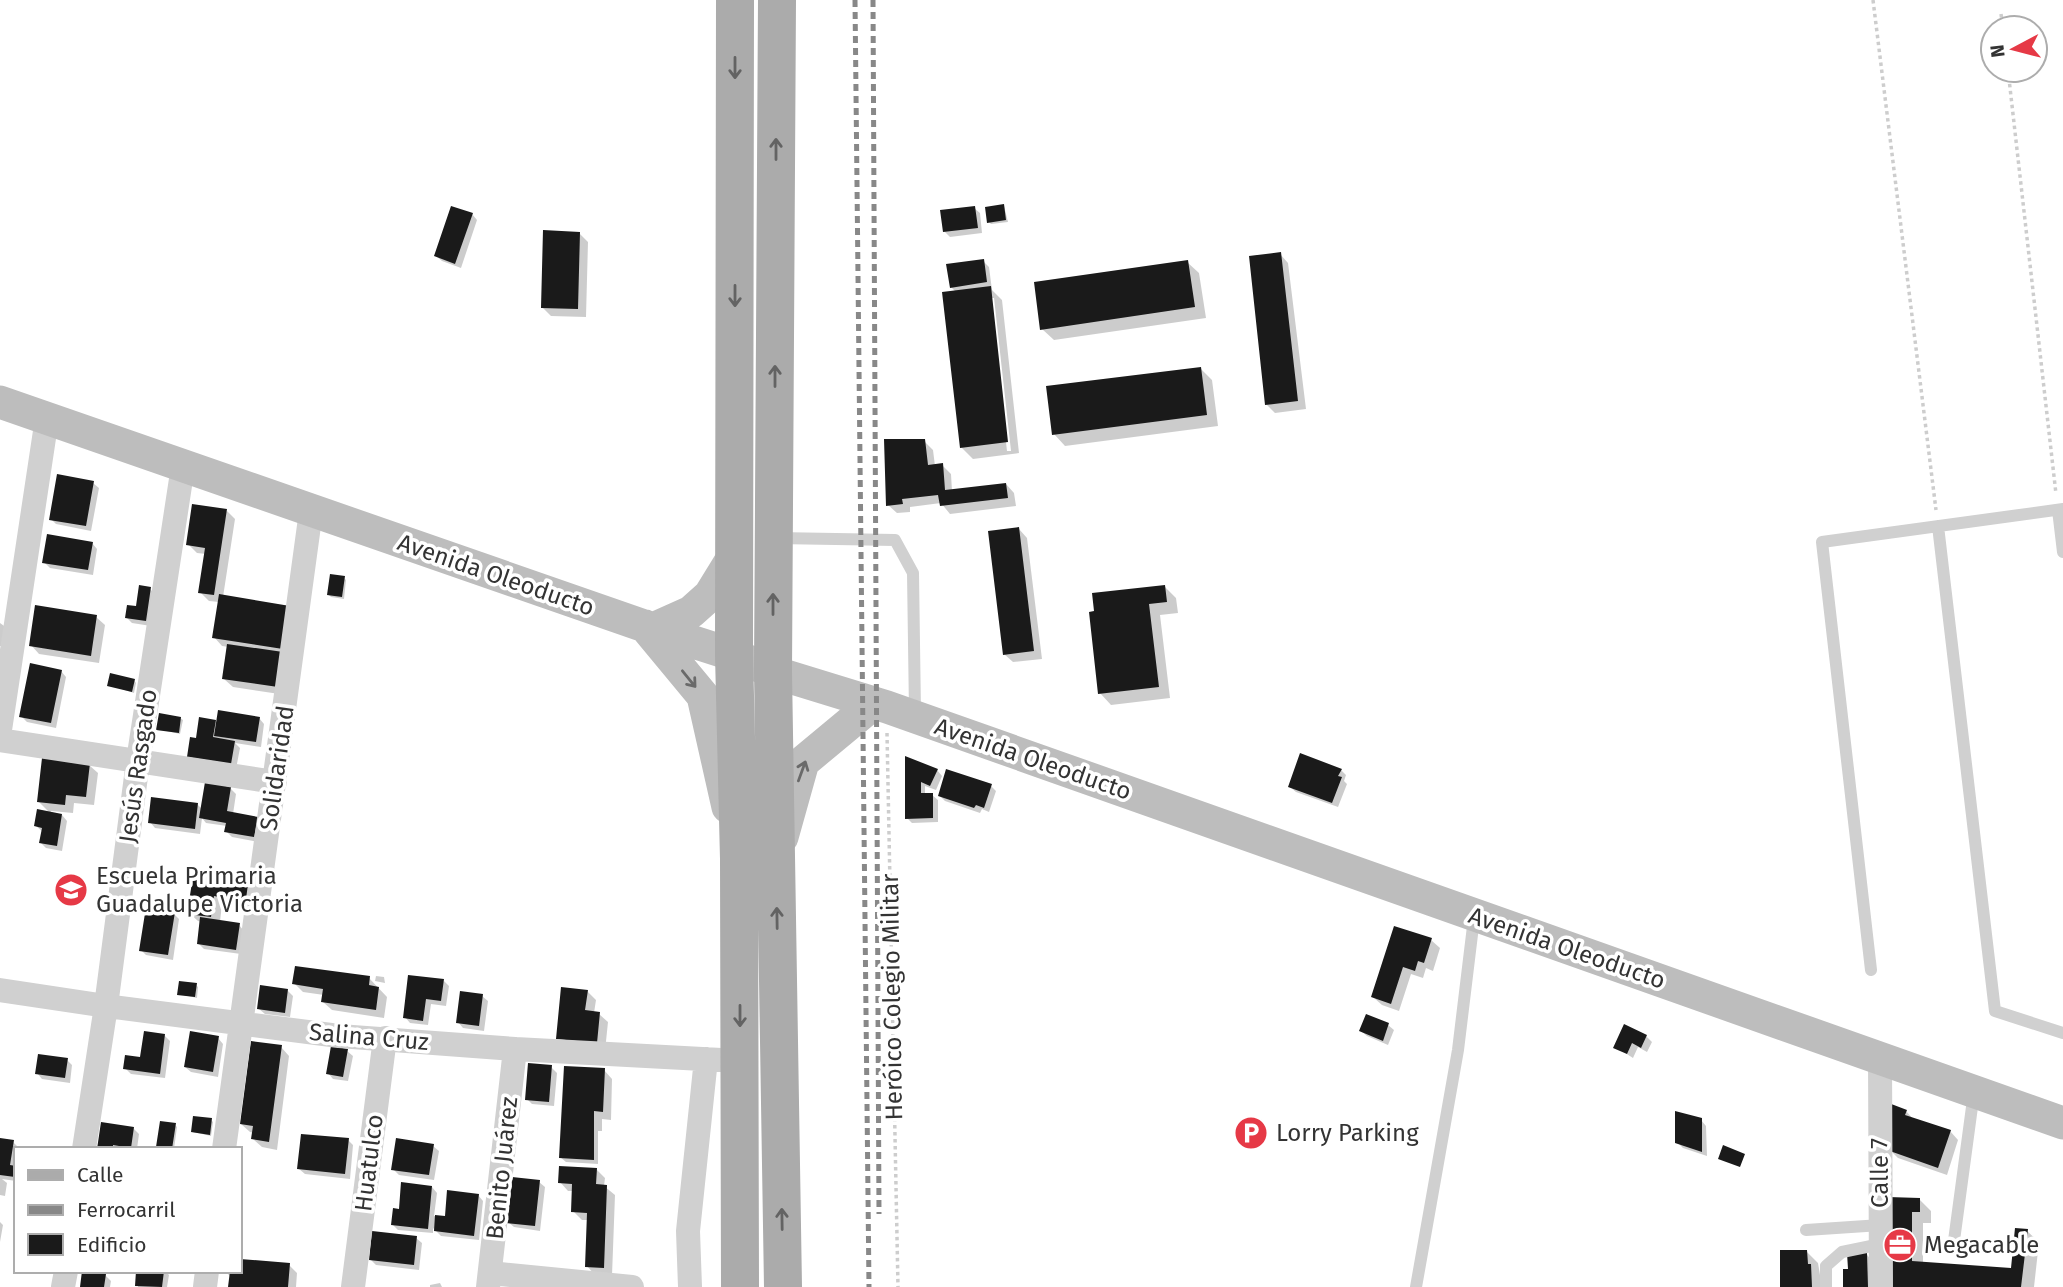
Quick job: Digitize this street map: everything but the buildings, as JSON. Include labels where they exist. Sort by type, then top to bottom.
[{"type":"main road","points":[[734,0],[750,541],[773,672],[758,859],[723,1060],[740,1287]]},
{"type":"main road","points":[[778,0],[750,541],[734,655],[758,859],[778,970],[783,1287]]},
{"type":"main road","name":"Avenida Oleoducto","points":[[0,402],[649,628],[734,655],[773,672],[892,709],[2063,1123]]},
{"type":"main road","points":[[750,541],[710,595],[691,612],[649,628],[702,696],[758,859]]},
{"type":"main road","points":[[758,859],[803,762],[892,709]]},
{"type":"main road","points":[[740,969],[778,970]]},
{"type":"street","points":[[0,730],[47,418]]},
{"type":"street","name":"Jesús Rasgado","points":[[84,1147],[138,761],[183,466]]},
{"type":"street","name":"Solidaridad","points":[[224,1147],[311,511]]},
{"type":"street","points":[[0,740],[275,782]]},
{"type":"street","name":"Salina Cruz","points":[[0,990],[339,1035],[515,1049],[723,1060]]},
{"type":"street","name":"Huatulco","points":[[353,1287],[385,1038]]},
{"type":"street","name":"Benito Juárez","points":[[489,1280],[515,1049]]},
{"type":"street","name":"Calle 7","points":[[1880,1058],[1881,1287]]},
{"type":"street","points":[[690,1287],[688,1231],[723,1060]]},
{"type":"street","points":[[489,1280],[631,1287]]},
{"type":"lane","points":[[1871,970],[1822,542],[2061,510],[2063,552]]},
{"type":"lane","points":[[1938,526],[1995,1010],[2063,1033]]},
{"type":"lane","points":[[750,541],[895,540],[913,573],[892,709]]},
{"type":"lane","points":[[1416,1287],[1458,1049],[1475,915]]},
{"type":"lane","points":[[1953,1248],[1974,1092]]},
{"type":"lane","points":[[1806,1230],[1881,1235]]},
{"type":"lane","points":[[1826,1287],[1826,1266],[1842,1252],[1881,1235]]},
{"type":"path","points":[[1873,0],[1938,526]]},
{"type":"path","points":[[2010,84],[2061,510]]},
{"type":"path","name":"Heróico Colegio Militar","points":[[892,709],[898,1287]]},
{"type":"railway","points":[[855,0],[869,1287]]},
{"type":"railway","points":[[873,0],[879,1214]]},
{"type":"place","name":"Escuela Primaria Guadalupe Victoria","points":[[71,890]]},
{"type":"place","name":"Lorry Parking","points":[[1251,1133]]},
{"type":"place","name":"Megacable","points":[[1900,1245]]}]
